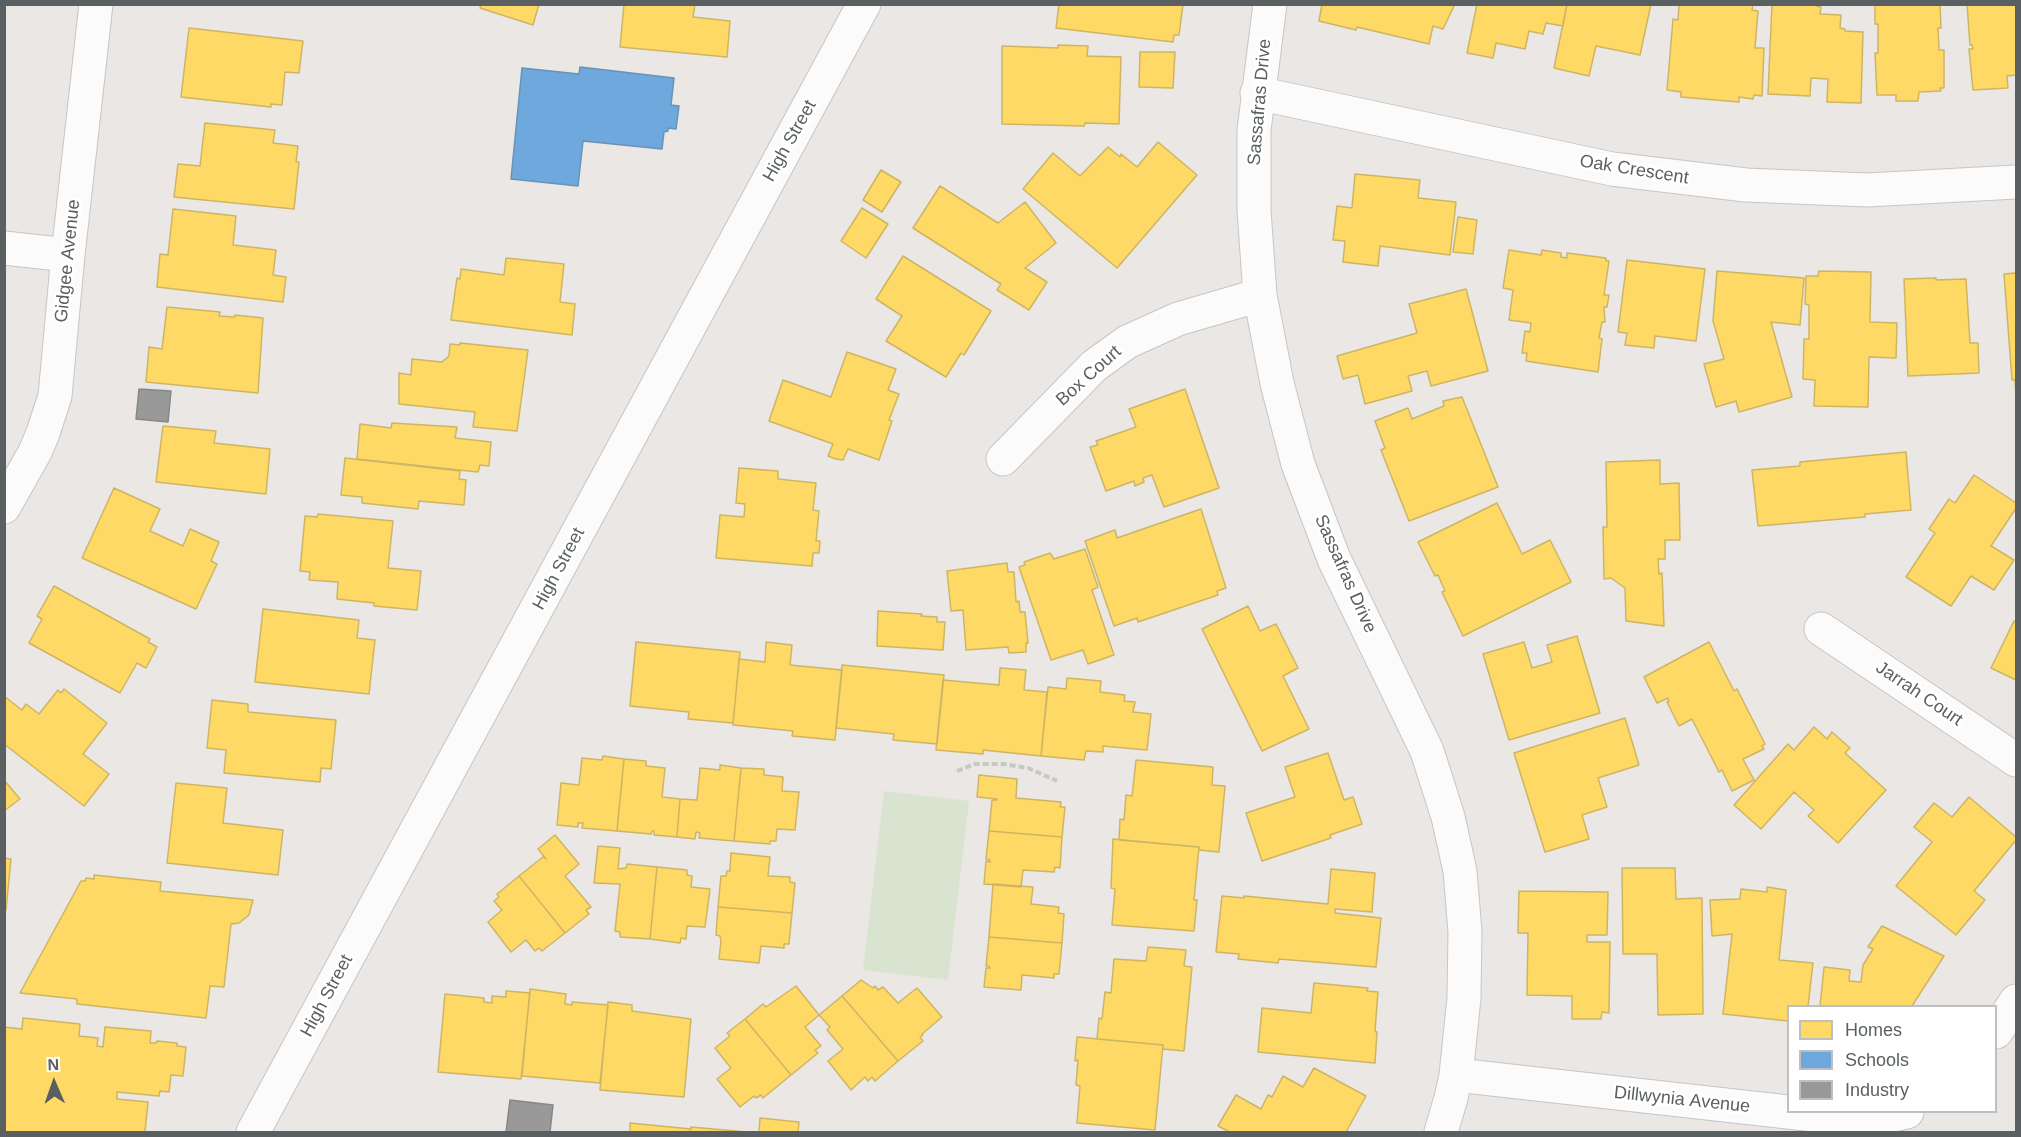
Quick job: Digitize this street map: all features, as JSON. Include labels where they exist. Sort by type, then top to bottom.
[{"type":"street","name":"Gidgee Avenue","points":[[4,507],[35,453],[55,396],[96,4]]},
{"type":"street","name":"Sassafras Drive","points":[[1270,4],[1254,130],[1254,210],[1260,295],[1277,383],[1298,464],[1334,559],[1427,751],[1448,817],[1460,871],[1465,932],[1464,998],[1456,1075],[1441,1132]]},
{"type":"street","name":"High Street","points":[[253,1132],[859,7]]},
{"type":"street","name":"Oak Crescent","points":[[1257,93],[1612,169],[1746,185],[1867,190],[2016,182]]},
{"type":"street","points":[[4,248],[68,255]]},
{"type":"street","name":"Box Court","points":[[1003,459],[1094,366],[1128,342],[1179,319],[1260,295]]},
{"type":"street","name":"Jarrah Court","points":[[1821,629],[2016,760]]},
{"type":"street","points":[[1997,1029],[2016,1000]]},
{"type":"street","name":"Dillwynia Avenue","points":[[1456,1075],[1787,1112]]},
{"type":"street","name":"Dillwynia Avenue","points":[[1797,1113],[1880,1118],[1902,1113]]},
{"type":"path","points":[[957,771],[975,764],[1003,764],[1028,768],[1057,781]]},
{"type":"green space","points":[[884,791],[969,801],[948,980],[863,970]]},
{"type":"building: Homes","points":[[481,4],[539,4],[533,25],[480,8]]},
{"type":"building: Homes","points":[[624,4],[695,4],[693,17],[730,21],[727,57],[620,47]]},
{"type":"building: Homes","points":[[1059,4],[1183,4],[1179,35],[1174,35],[1173,42],[1056,28]]},
{"type":"building: Homes","points":[[1322,4],[1455,4],[1443,29],[1433,26],[1429,44],[1357,27],[1356,30],[1319,21]]},
{"type":"building: Homes","points":[[1477,4],[1567,4],[1563,26],[1546,23],[1543,34],[1529,31],[1525,49],[1496,43],[1493,58],[1467,53]]},
{"type":"building: Homes","points":[[1567,4],[1651,4],[1640,55],[1596,46],[1589,76],[1554,68]]},
{"type":"building: Homes","points":[[1679,4],[1753,4],[1752,10],[1758,11],[1755,48],[1764,48],[1762,96],[1754,95],[1753,99],[1739,97],[1739,102],[1681,97],[1681,92],[1667,90],[1673,19],[1678,20]]},
{"type":"building: Homes","points":[[1772,4],[1816,4],[1821,7],[1820,14],[1841,15],[1840,28],[1845,31],[1863,32],[1861,103],[1827,102],[1828,79],[1811,78],[1810,96],[1768,94]]},
{"type":"building: Homes","points":[[1875,4],[1940,4],[1939,50],[1944,50],[1944,88],[1940,88],[1941,91],[1919,92],[1918,101],[1896,101],[1896,95],[1877,95],[1875,53],[1878,53],[1878,24],[1875,24]]},
{"type":"building: Homes","points":[[1967,4],[2016,4],[2016,75],[2007,76],[2008,88],[1973,90],[1969,49],[1973,49],[1970,45]]},
{"type":"building: Homes","points":[[189,28],[303,41],[299,73],[285,72],[282,105],[271,104],[271,107],[181,97]]},
{"type":"building: Homes","points":[[1058,45],[1088,46],[1087,56],[1121,57],[1119,124],[1085,123],[1084,126],[1002,124],[1002,46],[1058,48]]},
{"type":"building: Homes","points":[[1140,52],[1175,52],[1173,88],[1139,87]]},
{"type":"building: Homes","points":[[205,123],[275,130],[273,143],[298,146],[296,162],[299,162],[294,209],[174,197],[178,164],[200,166]]},
{"type":"building: Homes","points":[[1158,142],[1197,175],[1117,268],[1023,189],[1053,153],[1080,176],[1108,147],[1137,167]]},
{"type":"building: Homes","points":[[881,170],[901,182],[882,212],[863,200]]},
{"type":"building: Homes","points":[[1355,174],[1420,180],[1418,198],[1456,202],[1450,255],[1380,246],[1378,266],[1343,262],[1345,241],[1333,240],[1337,206],[1352,208]]},
{"type":"building: Homes","points":[[940,186],[998,223],[1025,202],[1056,243],[1025,268],[1047,282],[1029,310],[997,290],[1001,284],[913,228]]},
{"type":"building: Homes","points":[[862,208],[888,224],[866,258],[841,241]]},
{"type":"building: Homes","points":[[173,209],[236,216],[233,245],[276,250],[273,275],[286,277],[283,302],[157,287],[160,254],[168,255]]},
{"type":"building: Homes","points":[[1458,217],[1477,220],[1473,254],[1453,252]]},
{"type":"building: Homes","points":[[1509,250],[1541,255],[1542,250],[1561,253],[1561,257],[1567,258],[1567,253],[1606,258],[1606,261],[1609,261],[1604,295],[1609,295],[1607,307],[1604,307],[1605,322],[1602,322],[1599,338],[1602,339],[1598,372],[1526,361],[1527,353],[1522,353],[1525,331],[1530,332],[1531,323],[1509,320],[1513,290],[1503,288]]},
{"type":"building: Homes","points":[[903,256],[991,311],[964,355],[961,353],[946,377],[886,341],[902,316],[876,299]]},
{"type":"building: Homes","points":[[506,258],[564,264],[560,302],[575,304],[572,335],[451,320],[457,278],[460,279],[461,269],[504,275]]},
{"type":"building: Homes","points":[[1627,260],[1705,269],[1696,341],[1655,336],[1654,348],[1625,345],[1627,333],[1618,332]]},
{"type":"building: Homes","points":[[1717,271],[1804,278],[1800,325],[1771,322],[1792,397],[1739,412],[1736,401],[1716,407],[1704,364],[1724,359],[1713,321]]},
{"type":"building: Homes","points":[[1819,271],[1871,272],[1870,322],[1897,323],[1896,358],[1869,357],[1868,407],[1814,406],[1815,380],[1803,379],[1804,339],[1809,339],[1809,305],[1805,304],[1806,276],[1818,276]]},
{"type":"building: Homes","points":[[2016,273],[2016,396],[2015,380],[2012,380],[2004,274]]},
{"type":"building: Homes","points":[[1936,278],[1936,280],[1966,279],[1970,343],[1978,343],[1979,373],[1908,376],[1904,279]]},
{"type":"building: Homes","points":[[1466,289],[1488,371],[1431,386],[1427,371],[1408,376],[1412,391],[1365,404],[1358,375],[1343,379],[1337,356],[1417,333],[1409,304]]},
{"type":"building: Homes","points":[[167,307],[220,312],[219,316],[263,318],[258,393],[146,382],[149,347],[162,349]]},
{"type":"building: Homes","points":[[460,343],[528,350],[517,431],[473,427],[475,412],[399,404],[399,373],[411,375],[412,359],[442,362],[449,356],[450,344],[460,345]]},
{"type":"building: Homes","points":[[847,352],[896,369],[888,390],[899,394],[889,420],[892,421],[879,460],[848,449],[843,460],[836,459],[828,456],[833,444],[769,421],[783,380],[831,397]]},
{"type":"building: Homes","points":[[1185,389],[1219,488],[1164,507],[1152,475],[1143,478],[1144,482],[1135,486],[1134,481],[1106,491],[1090,447],[1098,445],[1096,441],[1136,427],[1129,409]]},
{"type":"building: Homes","points":[[1462,397],[1498,487],[1409,521],[1381,450],[1385,448],[1375,421],[1408,408],[1412,419],[1444,406],[1443,401]]},
{"type":"building: Homes","points":[[392,423],[457,427],[455,438],[491,442],[489,466],[480,465],[478,472],[357,459],[360,424],[391,428]]},
{"type":"building: Homes","points":[[163,426],[216,431],[214,443],[270,449],[266,494],[156,482]]},
{"type":"building: Homes","points":[[1906,452],[1911,510],[1865,514],[1865,517],[1758,526],[1752,470],[1800,466],[1800,462]]},
{"type":"building: Homes","points":[[345,458],[460,471],[459,479],[466,480],[464,505],[419,501],[418,509],[362,503],[362,497],[341,495]]},
{"type":"building: Homes","points":[[1660,460],[1660,484],[1679,483],[1680,540],[1665,540],[1665,559],[1658,559],[1659,574],[1662,573],[1664,626],[1626,621],[1625,588],[1611,578],[1604,579],[1603,527],[1607,527],[1606,462]]},
{"type":"building: Homes","points":[[739,468],[778,471],[778,479],[816,483],[813,510],[819,511],[816,541],[820,541],[819,553],[813,553],[812,566],[716,558],[720,515],[744,517],[745,504],[736,503]]},
{"type":"building: Homes","points":[[1974,475],[2016,503],[2016,508],[1991,546],[2014,560],[1994,590],[1971,576],[1951,606],[1906,577],[1935,533],[1929,529],[1949,499],[1955,503]]},
{"type":"building: Homes","points":[[114,488],[160,509],[150,531],[183,546],[190,529],[219,542],[211,561],[217,564],[196,609],[82,558]]},
{"type":"building: Homes","points":[[1497,503],[1522,554],[1550,540],[1571,582],[1463,636],[1442,592],[1445,591],[1438,575],[1435,576],[1418,542]]},
{"type":"building: Homes","points":[[1201,509],[1226,588],[1217,591],[1218,595],[1138,622],[1137,618],[1114,626],[1085,541],[1115,530],[1117,538]]},
{"type":"building: Homes","points":[[318,514],[393,521],[388,568],[421,571],[417,610],[374,606],[374,603],[337,599],[338,582],[309,580],[310,572],[300,571],[305,516],[317,517]]},
{"type":"building: Homes","points":[[1085,549],[1098,587],[1092,590],[1114,655],[1088,664],[1083,650],[1051,660],[1019,567],[1025,565],[1024,562],[1050,553],[1054,559]]},
{"type":"building: Homes","points":[[1007,563],[1008,572],[1014,572],[1016,602],[1019,601],[1020,612],[1025,612],[1028,643],[1026,643],[1026,652],[1009,653],[1008,647],[966,650],[963,610],[951,611],[947,571]]},
{"type":"building: Homes","points":[[54,586],[150,639],[148,642],[157,647],[146,668],[137,663],[120,693],[29,643],[42,619],[37,616]]},
{"type":"building: Homes","points":[[1248,606],[1260,631],[1276,624],[1298,668],[1283,676],[1309,729],[1262,751],[1202,629]]},
{"type":"building: Homes","points":[[263,609],[359,620],[357,638],[375,640],[369,694],[255,682]]},
{"type":"building: Homes","points":[[878,611],[937,617],[937,622],[945,622],[943,650],[877,646]]},
{"type":"building: Homes","points":[[2014,621],[2016,622],[2016,680],[1991,668]]},
{"type":"building: Homes","points":[[1577,636],[1600,713],[1509,740],[1483,654],[1524,642],[1532,668],[1552,662],[1547,645]]},
{"type":"building: Homes","points":[[636,642],[740,652],[733,723],[688,719],[689,712],[630,706]]},
{"type":"building: Homes","points":[[766,642],[792,645],[790,665],[842,670],[835,740],[792,736],[793,731],[733,725],[739,659],[765,662]]},
{"type":"building: Homes","points":[[1709,642],[1734,691],[1737,689],[1765,744],[1762,746],[1764,749],[1743,759],[1754,780],[1732,791],[1722,770],[1719,772],[1692,719],[1679,726],[1667,702],[1668,698],[1657,703],[1644,677]]},
{"type":"building: Homes","points":[[842,665],[944,675],[937,744],[893,740],[894,734],[836,728]]},
{"type":"building: Homes","points":[[1000,668],[1026,670],[1024,690],[1047,692],[1041,756],[983,750],[983,754],[936,750],[943,680],[999,685]]},
{"type":"building: Homes","points":[[1067,678],[1101,681],[1100,692],[1125,695],[1124,701],[1135,702],[1133,712],[1151,714],[1147,750],[1103,746],[1103,752],[1086,751],[1084,760],[1041,756],[1048,687],[1066,689]]},
{"type":"building: Homes","points":[[64,689],[107,723],[83,754],[109,774],[84,806],[4,744],[4,696],[22,710],[26,704],[39,714],[58,690],[61,693]]},
{"type":"building: Homes","points":[[212,700],[248,704],[248,712],[336,720],[331,769],[321,768],[320,782],[224,773],[226,750],[207,748]]},
{"type":"building: Homes","points":[[1625,718],[1639,765],[1598,778],[1607,807],[1582,815],[1589,839],[1545,852],[1514,753]]},
{"type":"building: Homes","points":[[1814,727],[1827,739],[1832,732],[1850,748],[1845,753],[1886,790],[1838,843],[1808,816],[1814,810],[1794,792],[1761,829],[1734,805],[1788,744],[1794,750]]},
{"type":"building: Homes","points":[[1328,753],[1344,800],[1353,797],[1362,824],[1330,835],[1331,838],[1262,861],[1246,813],[1295,797],[1285,767]]},
{"type":"building: Homes","points":[[603,756],[624,759],[617,831],[582,828],[583,823],[578,823],[578,827],[557,825],[561,783],[579,785],[582,758],[602,760]]},
{"type":"building: Homes","points":[[624,759],[646,761],[646,766],[665,768],[662,797],[680,799],[677,837],[654,835],[654,831],[651,834],[617,831]]},
{"type":"building: Homes","points":[[1136,760],[1213,767],[1212,785],[1225,786],[1219,852],[1199,850],[1199,847],[1119,840],[1120,819],[1124,820],[1126,795],[1132,796]]},
{"type":"building: Homes","points":[[720,765],[741,768],[734,841],[699,838],[700,833],[696,832],[695,839],[677,837],[680,799],[697,800],[700,768],[720,770]]},
{"type":"building: Homes","points":[[741,768],[764,769],[764,775],[783,777],[782,791],[799,792],[795,830],[777,829],[776,841],[770,841],[770,844],[734,841]]},
{"type":"building: Homes","points":[[979,775],[1017,779],[1016,798],[1061,802],[1060,807],[1065,807],[1062,837],[989,831],[992,800],[997,799],[977,797]]},
{"type":"building: Homes","points":[[4,780],[20,799],[4,811]]},
{"type":"building: Homes","points":[[176,783],[227,788],[223,823],[283,830],[278,875],[167,863]]},
{"type":"building: Homes","points":[[1969,797],[2016,837],[2016,840],[1974,891],[1985,900],[1956,935],[1896,886],[1932,842],[1914,827],[1934,803],[1952,817]]},
{"type":"building: Homes","points":[[989,831],[1062,837],[1060,868],[1055,867],[1054,872],[1023,870],[1021,887],[984,884],[986,861],[990,862],[986,859]]},
{"type":"building: Homes","points":[[555,835],[579,864],[565,876],[591,907],[586,910],[589,914],[565,933],[519,876],[543,857],[546,859],[538,849]]},
{"type":"building: Homes","points":[[1113,839],[1199,847],[1194,900],[1197,900],[1194,931],[1112,925],[1115,889],[1111,888]]},
{"type":"building: Homes","points":[[598,846],[620,848],[618,869],[626,868],[627,864],[657,867],[650,939],[620,937],[620,932],[615,931],[620,884],[594,883]]},
{"type":"building: Homes","points":[[731,853],[770,857],[768,876],[790,877],[790,882],[795,883],[792,913],[718,907],[721,876],[726,876],[727,871],[730,871]]},
{"type":"building: Homes","points":[[4,858],[11,859],[6,910],[4,909]]},
{"type":"building: Homes","points":[[657,867],[687,870],[687,875],[692,876],[691,887],[710,889],[705,927],[687,926],[686,939],[681,938],[680,943],[650,939]]},
{"type":"building: Homes","points":[[1622,868],[1675,868],[1676,899],[1702,898],[1703,1014],[1658,1015],[1657,954],[1623,954]]},
{"type":"building: Homes","points":[[1331,869],[1375,873],[1372,912],[1335,909],[1335,913],[1381,918],[1376,967],[1279,959],[1278,963],[1238,959],[1239,954],[1216,952],[1222,896],[1328,904]]},
{"type":"building: Homes","points":[[94,875],[161,882],[160,891],[253,900],[249,915],[239,923],[231,924],[224,987],[210,986],[206,1018],[77,1004],[77,999],[20,993],[81,881],[85,881],[86,878],[94,879]]},
{"type":"building: Homes","points":[[519,876],[565,933],[542,951],[539,948],[535,951],[526,940],[511,952],[488,922],[502,910],[494,901],[499,897],[497,894]]},
{"type":"building: Homes","points":[[993,884],[1033,887],[1031,904],[1059,907],[1058,913],[1064,914],[1062,943],[989,937]]},
{"type":"building: Homes","points":[[1767,887],[1786,890],[1779,960],[1813,963],[1808,1005],[1787,1005],[1787,1021],[1723,1014],[1732,934],[1712,936],[1710,900],[1740,899],[1741,889],[1767,892]]},
{"type":"building: Homes","points":[[1519,891],[1608,892],[1607,935],[1587,935],[1587,942],[1610,942],[1609,1013],[1602,1012],[1601,1019],[1572,1019],[1572,996],[1527,995],[1528,933],[1518,933]]},
{"type":"building: Homes","points":[[718,907],[792,913],[789,944],[784,944],[784,948],[761,946],[759,963],[719,959],[721,941],[720,936],[716,935]]},
{"type":"building: Homes","points":[[1882,926],[1944,956],[1913,1005],[1820,1005],[1824,967],[1850,970],[1849,981],[1861,982],[1863,965],[1873,949],[1868,947]]},
{"type":"building: Homes","points":[[989,937],[1062,943],[1059,974],[1054,974],[1054,978],[1022,975],[1021,990],[984,987],[986,968],[990,968],[986,966]]},
{"type":"building: Homes","points":[[1148,947],[1186,950],[1184,966],[1192,967],[1184,1051],[1163,1049],[1163,1045],[1097,1039],[1105,992],[1111,993],[1114,959],[1146,961]]},
{"type":"building: Homes","points":[[861,980],[873,988],[875,986],[878,990],[883,987],[898,1003],[917,988],[942,1017],[922,1034],[920,1037],[923,1041],[898,1061],[842,996]]},
{"type":"building: Homes","points":[[1314,983],[1368,988],[1367,991],[1378,992],[1375,1063],[1258,1052],[1262,1008],[1311,1013]]},
{"type":"building: Homes","points":[[796,986],[819,1015],[805,1027],[821,1046],[815,1050],[818,1053],[791,1075],[745,1019],[763,1004],[766,1007]]},
{"type":"building: Homes","points":[[530,989],[566,994],[565,1004],[572,1005],[572,1002],[608,1005],[600,1083],[522,1076]]},
{"type":"building: Homes","points":[[506,991],[530,993],[521,1079],[438,1072],[445,994],[484,998],[484,1002],[492,1003],[492,996],[506,997]]},
{"type":"building: Homes","points":[[842,996],[898,1061],[875,1081],[872,1077],[868,1081],[865,1077],[851,1090],[828,1061],[843,1049],[827,1030],[830,1027],[819,1015]]},
{"type":"building: Homes","points":[[608,1002],[632,1005],[632,1011],[691,1019],[684,1097],[600,1090]]},
{"type":"building: Homes","points":[[23,1018],[80,1024],[79,1036],[98,1038],[97,1046],[103,1047],[105,1027],[151,1031],[150,1043],[157,1041],[177,1043],[177,1046],[186,1047],[183,1076],[171,1075],[169,1092],[160,1091],[159,1096],[117,1092],[117,1099],[148,1102],[145,1132],[4,1132],[4,1027],[22,1029]]},
{"type":"building: Homes","points":[[745,1019],[791,1075],[763,1098],[761,1095],[756,1098],[754,1096],[740,1107],[717,1079],[731,1068],[715,1048],[730,1036],[727,1033]]},
{"type":"building: Homes","points":[[1077,1037],[1163,1045],[1155,1130],[1077,1123],[1080,1086],[1076,1085]]},
{"type":"building: Homes","points":[[1314,1068],[1366,1096],[1346,1132],[1230,1132],[1218,1126],[1236,1095],[1261,1109],[1268,1095],[1272,1097],[1283,1076],[1303,1087]]},
{"type":"building: Homes","points":[[760,1118],[799,1122],[798,1132],[759,1132]]},
{"type":"building: Homes","points":[[630,1123],[691,1129],[690,1132],[630,1132]]},
{"type":"building: Homes","points":[[691,1127],[747,1132],[690,1132]]},
{"type":"building: Schools","points":[[580,67],[674,78],[671,105],[679,106],[676,129],[668,128],[668,131],[664,132],[662,149],[583,141],[578,186],[511,179],[522,68],[579,74]]},
{"type":"building: Industry","points":[[139,389],[171,391],[168,422],[136,419]]},
{"type":"building: Industry","points":[[510,1100],[553,1105],[550,1132],[506,1132]]}]
